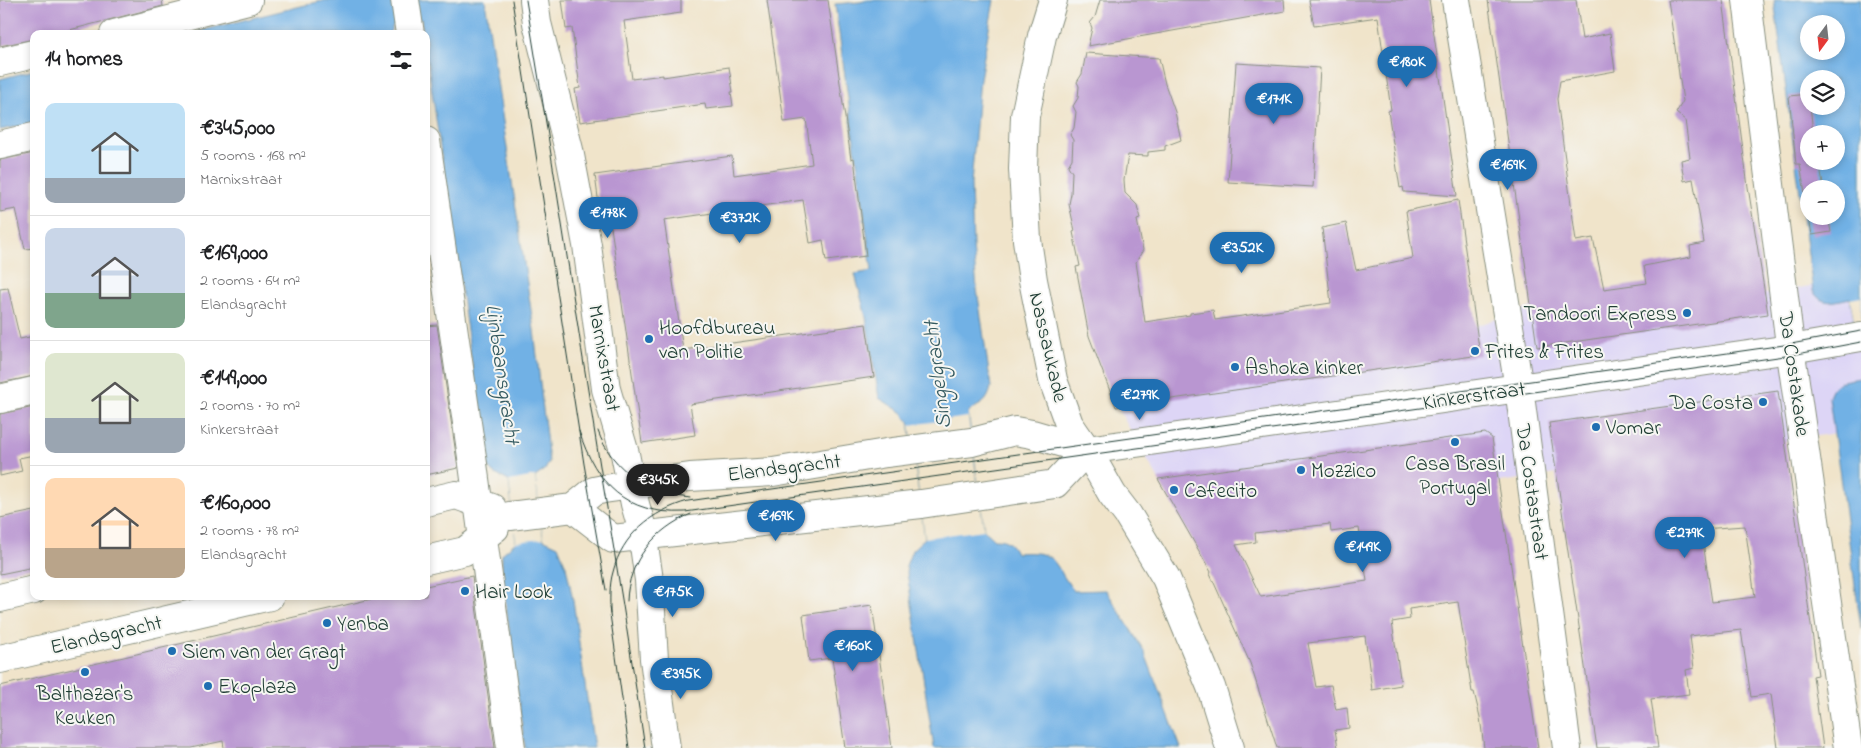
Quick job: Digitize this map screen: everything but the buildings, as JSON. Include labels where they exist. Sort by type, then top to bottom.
[{"type":"street","points":[[130,30],[248,0]]},
{"type":"street","points":[[405,0],[409,30]]},
{"type":"street","name":"Marnixstraat","points":[[534,0],[537,23],[569,150],[587,245],[606,389],[625,454],[642,535],[649,580],[654,658],[666,748]]},
{"type":"street","name":"Nassaukade","points":[[1053,0],[1042,36],[1026,116],[1023,169],[1027,240],[1053,380],[1069,424],[1087,450],[1097,470],[1128,514],[1166,578],[1211,687],[1230,748]]},
{"type":"street","name":"Da Costastraat","points":[[1456,0],[1519,388],[1567,748]]},
{"type":"street","name":"Da Costakade","points":[[1747,0],[1791,349],[1848,748]]},
{"type":"street","points":[[0,62],[30,55]]},
{"type":"street","points":[[0,145],[30,139]]},
{"type":"street","points":[[430,169],[511,748]]},
{"type":"street","name":"Kinkerstraat","points":[[972,442],[1015,432],[1050,439],[1087,450],[1791,349],[1859,337]]},
{"type":"street","points":[[0,399],[30,392]]},
{"type":"street","name":"Elandsgracht","points":[[573,508],[594,491],[690,477],[773,472],[972,442]]},
{"type":"street","points":[[430,559],[464,551],[510,516],[573,508],[612,539],[696,531],[828,513],[920,504],[1055,484],[1087,450]]},
{"type":"street","points":[[430,501],[456,495],[510,516]]},
{"type":"street","points":[[0,598],[30,591]]},
{"type":"street","name":"Elandsgracht","points":[[0,659],[253,600]]},
{"type":"shaded area","points":[[1667,262],[1670,281],[1762,269],[1765,294],[1861,277],[1861,429],[1785,441],[1796,518],[1740,526],[1735,495],[1562,520],[1556,474],[1448,489],[1347,521],[1348,530],[1331,532],[1328,502],[1298,505],[1301,528],[1286,529],[1284,516],[1179,515],[1115,403],[1108,385],[1158,378],[1215,320],[1319,305],[1476,326],[1532,307],[1647,283],[1644,266]]},
{"type":"water","name":"Lijnbaansgracht","points":[[326,0],[485,0],[534,330],[549,462],[545,470],[535,477],[543,539],[558,546],[566,566],[573,600],[594,748],[525,748],[502,575],[502,554],[516,542],[509,481],[493,473],[487,466],[430,78],[430,30],[422,30],[421,19],[394,24],[391,30],[203,30]]},
{"type":"water","name":"Singelgracht","points":[[868,0],[994,0],[980,79],[971,184],[973,246],[977,289],[991,387],[985,400],[968,412],[984,530],[994,539],[1008,542],[1016,553],[1047,556],[1057,565],[1074,591],[1106,590],[1144,651],[1181,748],[934,748],[906,566],[912,550],[925,538],[909,421],[903,413],[879,398],[866,317],[855,274],[872,271],[835,4]]},
{"type":"water","points":[[1774,0],[1861,0],[1861,355],[1850,298],[1829,302],[1817,296],[1813,291],[1804,225],[1845,225],[1845,180],[1800,180],[1800,194]]},
{"type":"water","points":[[30,71],[30,124],[0,130],[0,79]]},
{"type":"water","points":[[1861,378],[1861,628],[1829,397],[1837,384]]},
{"type":"pier","points":[[1861,297],[1861,356],[1850,299]]},
{"type":"pier","points":[[968,417],[984,530],[925,538],[910,425]]},
{"type":"pier","points":[[535,476],[543,539],[516,542],[509,481]]},
{"type":"tram line","points":[[512,0],[584,464],[606,590]]},
{"type":"tram line","points":[[526,0],[645,748]]},
{"type":"tram line","points":[[610,614],[612,577],[617,559],[623,547],[640,526],[651,518],[675,505],[688,501],[1791,344],[1861,331]]},
{"type":"tram line","points":[[579,431],[594,466],[604,481],[616,492],[630,502],[646,508],[664,512],[685,512],[1792,355],[1861,342]]},
{"type":"tram line","points":[[598,431],[604,445],[613,458],[635,478],[662,492],[691,498]]},
{"type":"tram line","points":[[627,601],[632,573],[646,548],[666,528],[691,514]]},
{"type":"tram line","points":[[609,607],[629,748]]},
{"type":"place","name":"Tandoori Express","points":[[1687,313]]},
{"type":"place","name":"Hoofdbureau van Politie","points":[[649,339]]},
{"type":"place","name":"Frites & Frites","points":[[1475,351]]},
{"type":"place","name":"Ashoka kinker","points":[[1235,367]]},
{"type":"place","name":"Da Costa","points":[[1763,402]]},
{"type":"place","name":"Vomar","points":[[1596,427]]},
{"type":"place","name":"Casa Brasil Portugal","points":[[1455,442]]},
{"type":"place","name":"Mozzico","points":[[1301,470]]},
{"type":"place","name":"Cafecito","points":[[1174,490]]},
{"type":"place","name":"Hair Look","points":[[465,591]]},
{"type":"place","name":"Yenba","points":[[327,623]]},
{"type":"place","name":"Siem van der Gragt","points":[[172,651]]},
{"type":"place","name":"Balthazar's Keuken","points":[[85,672]]},
{"type":"place","name":"Ekoplaza","points":[[208,686]]}]
